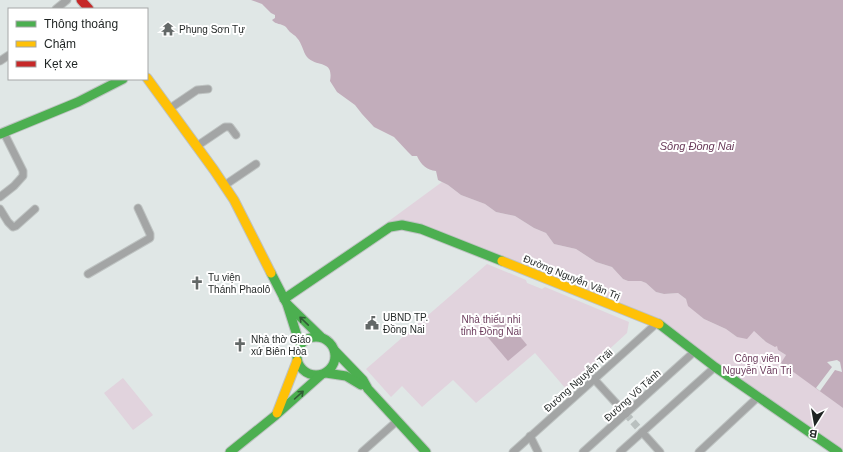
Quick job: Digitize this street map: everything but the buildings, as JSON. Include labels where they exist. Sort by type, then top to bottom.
[{"type":"main road","points":[[81,0],[88,8]]},
{"type":"main road","points":[[148,79],[225,185],[286,301],[300,345],[297,361],[276,414]]},
{"type":"main road","points":[[2,134],[93,96],[121,80]]},
{"type":"main road","name":"Đường Nguyễn Văn Trị","points":[[286,301],[390,227],[402,225],[421,229],[657,323],[694,352],[835,451]]},
{"type":"main road","points":[[230,452],[323,374],[331,369],[334,363],[336,357],[332,344],[321,337],[286,301]]},
{"type":"main road","points":[[300,345],[310,338],[321,337]]},
{"type":"main road","points":[[335,351],[363,380],[368,389],[426,452]]},
{"type":"main road","points":[[297,361],[302,370],[306,373],[316,376],[323,374],[346,376],[368,389]]},
{"type":"street","points":[[57,8],[67,0]]},
{"type":"street","points":[[169,109],[196,90],[208,89]]},
{"type":"street","points":[[197,146],[225,127],[230,127],[236,135]]},
{"type":"street","points":[[0,197],[14,186],[23,176],[23,171],[2,134]]},
{"type":"street","points":[[225,185],[256,164]]},
{"type":"street","points":[[88,274],[150,238],[150,234],[138,208]]},
{"type":"street","points":[[0,209],[10,225],[13,227],[35,209]]},
{"type":"street","name":"Đường Nguyễn Trãi","points":[[513,452],[657,323]]},
{"type":"street","name":"Đường Võ Tánh","points":[[583,452],[694,352]]},
{"type":"street","points":[[620,452],[715,367]]},
{"type":"street","points":[[594,379],[626,414]]},
{"type":"street","points":[[699,452],[758,397]]},
{"type":"street","points":[[362,452],[397,421]]},
{"type":"street","points":[[642,432],[660,452]]},
{"type":"street","points":[[530,436],[538,452]]},
{"type":"green space","name":"Công viên Nguyễn Văn Trị","points":[[442,182],[461,195],[485,204],[496,212],[515,216],[534,228],[546,233],[554,244],[576,249],[596,262],[612,267],[623,279],[628,281],[641,281],[646,283],[656,292],[664,294],[678,293],[686,299],[689,306],[704,319],[726,329],[737,337],[754,331],[766,342],[778,346],[778,350],[786,355],[782,363],[843,408],[843,450],[697,349],[587,290],[389,223],[382,226]]},
{"type":"green space","name":"Nhà thiếu nhi tỉnh Đồng Nai","points":[[487,264],[526,280],[527,283],[542,289],[545,287],[629,322],[627,333],[566,389],[535,353],[476,403],[453,380],[422,407],[402,386],[391,397],[366,369]]},
{"type":"green space","points":[[123,378],[153,415],[133,430],[104,393]]},
{"type":"water","name":"Sông Đồng Nai","points":[[251,0],[843,0],[843,408],[781,363],[786,355],[778,350],[777,346],[775,347],[766,342],[754,331],[747,339],[737,337],[726,329],[704,319],[688,306],[686,299],[678,293],[664,294],[656,292],[646,283],[641,281],[628,281],[623,279],[612,267],[596,262],[576,249],[554,244],[546,233],[534,228],[515,216],[496,212],[485,204],[461,195],[448,185],[438,180],[436,171],[430,170],[420,162],[417,156],[412,156],[394,137],[374,127],[355,105],[337,92],[330,81],[330,70],[324,65],[307,57],[296,37],[286,27],[275,23],[272,20],[275,18],[275,15],[262,4]]},
{"type":"water","points":[[504,317],[527,345],[508,361],[485,334]]},
{"type":"pier","points":[[837,360],[840,362],[842,372],[835,370],[820,391],[816,388],[832,367],[827,362]]},
{"type":"tunnel","points":[[626,414],[642,432]]},
{"type":"traffic: fast","points":[[0,134],[78,102],[121,80]]},
{"type":"traffic: fast","points":[[284,299],[390,227],[402,225],[421,229],[502,261]]},
{"type":"traffic: fast","points":[[271,273],[287,304],[300,345]]},
{"type":"traffic: fast","points":[[288,305],[321,337]]},
{"type":"traffic: fast","points":[[659,324],[715,367],[838,452]]},
{"type":"traffic: fast","points":[[312,337],[320,337],[330,342],[334,349],[335,356],[334,363],[330,370],[320,375],[312,375],[302,370],[300,367],[297,360],[297,352],[302,342],[305,340],[312,337]]},
{"type":"traffic: fast","points":[[335,351],[363,380],[368,389],[426,452]]},
{"type":"traffic: fast","points":[[326,373],[346,376],[361,385]]},
{"type":"traffic: fast","points":[[230,452],[276,415],[321,375]]},
{"type":"traffic: slow","points":[[148,79],[234,200],[271,273]]},
{"type":"traffic: slow","points":[[502,261],[659,324]]},
{"type":"traffic: slow","points":[[277,413],[297,361]]},
{"type":"traffic: jam","points":[[81,0],[88,8]]},
{"type":"place","name":"Phụng Sơn Tự","points":[[168,29]]},
{"type":"place","name":"Tu viện Thánh Phaolô","points":[[197,283]]},
{"type":"place","name":"UBND TP. Đồng Nai","points":[[372,323]]},
{"type":"place","name":"Nhà thờ Giáo xứ Biên Hòa","points":[[240,345]]}]
